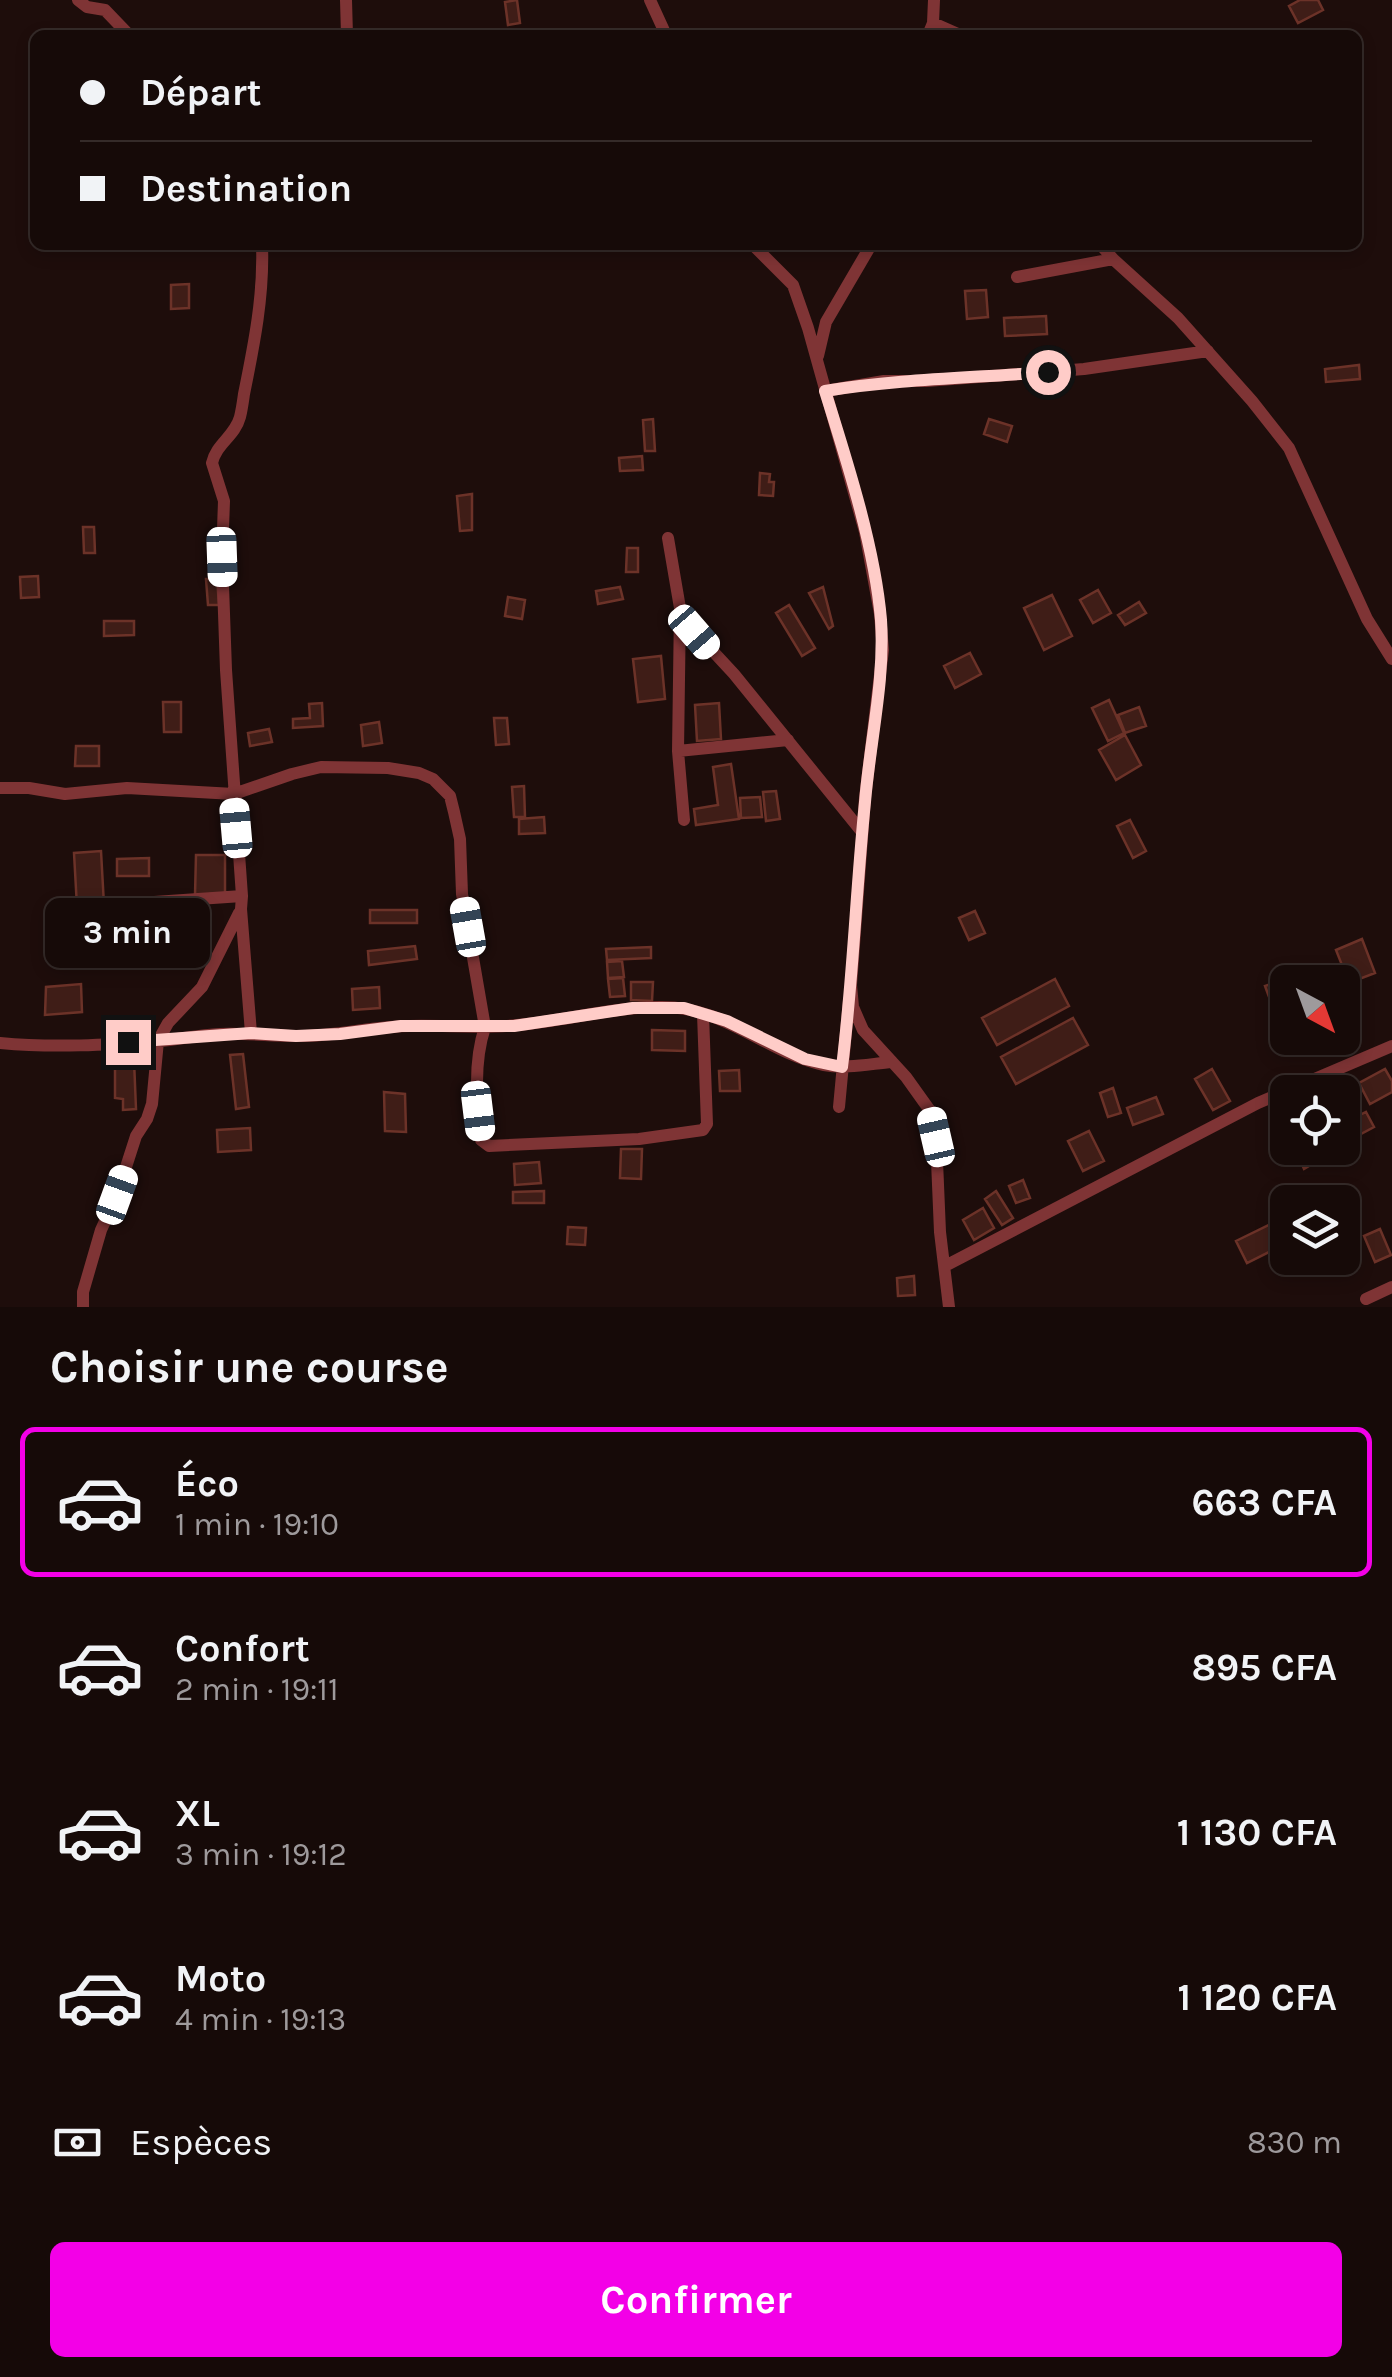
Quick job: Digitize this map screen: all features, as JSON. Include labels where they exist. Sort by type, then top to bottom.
[{"type":"street","points":[[78,0],[87,7],[105,10],[124,30]]},
{"type":"street","points":[[346,0],[347,30]]},
{"type":"street","points":[[650,0],[664,30]]},
{"type":"street","points":[[930,29],[934,0]]},
{"type":"street","points":[[251,1033],[225,651],[224,500],[212,463],[240,419],[256,328],[262,250]]},
{"type":"street","points":[[759,250],[793,285],[808,328],[865,532],[880,614],[882,650],[839,1106]]},
{"type":"street","points":[[817,363],[826,322],[867,250]]},
{"type":"street","points":[[1105,250],[1178,318],[1289,448],[1366,619],[1392,658]]},
{"type":"street","points":[[1017,277],[1112,258]]},
{"type":"street","points":[[825,391],[884,382],[1084,369],[1208,351]]},
{"type":"street","points":[[668,538],[680,608],[678,751],[684,820]]},
{"type":"street","points":[[680,608],[694,632],[734,674],[862,832]]},
{"type":"street","points":[[678,751],[788,740]]},
{"type":"street","points":[[0,788],[65,794],[126,788],[234,794],[321,768],[388,768],[433,779],[450,796],[460,838],[462,894],[485,1026],[477,1070],[478,1111],[481,1140],[489,1146],[640,1139],[703,1130],[707,1124],[703,1014]]},
{"type":"street","points":[[124,904],[241,903]]},
{"type":"street","points":[[82,1307],[101,1230],[152,1104],[158,1041],[168,1023],[202,987],[241,903]]},
{"type":"street","points":[[851,985],[853,1007],[864,1030],[931,1112],[949,1307]]},
{"type":"street","points":[[0,1043],[37,1046],[251,1033],[340,1034],[401,1026],[514,1026],[647,1008],[684,1008],[727,1021],[805,1059],[842,1067],[892,1062]]},
{"type":"street","points":[[945,1266],[1258,1103],[1392,1046]]},
{"type":"street","points":[[1366,1299],[1392,1287]]},
{"type":"building","points":[[517,0],[520,23],[508,25],[505,2]]},
{"type":"building","points":[[1300,0],[1318,0],[1323,10],[1298,23],[1289,6]]},
{"type":"building","points":[[189,284],[189,308],[171,309],[171,285]]},
{"type":"building","points":[[986,290],[988,317],[967,319],[965,291]]},
{"type":"building","points":[[1046,316],[1047,334],[1005,336],[1004,318]]},
{"type":"building","points":[[1359,365],[1360,379],[1326,382],[1325,369]]},
{"type":"building","points":[[653,419],[655,451],[645,451],[643,420]]},
{"type":"building","points":[[989,419],[1012,426],[1007,442],[984,434]]},
{"type":"building","points":[[642,456],[643,470],[620,471],[619,458]]},
{"type":"building","points":[[760,473],[770,474],[773,496],[759,495]]},
{"type":"building","points":[[472,494],[472,530],[460,531],[457,496]]},
{"type":"building","points":[[83,527],[94,527],[95,553],[84,553]]},
{"type":"building","points":[[627,548],[638,548],[638,572],[626,572]]},
{"type":"building","points":[[38,576],[39,597],[21,598],[20,577]]},
{"type":"building","points":[[206,579],[217,579],[219,605],[208,605]]},
{"type":"building","points":[[620,587],[623,599],[598,604],[596,591]]},
{"type":"building","points":[[823,587],[833,626],[829,629],[809,593]]},
{"type":"building","points":[[1098,590],[1111,613],[1093,623],[1080,600]]},
{"type":"building","points":[[1052,595],[1072,636],[1044,650],[1024,608]]},
{"type":"building","points":[[508,597],[525,600],[522,619],[505,616]]},
{"type":"building","points":[[1139,602],[1146,613],[1125,625],[1118,615]]},
{"type":"building","points":[[789,605],[815,648],[802,656],[776,613]]},
{"type":"building","points":[[104,621],[134,621],[134,635],[104,636]]},
{"type":"building","points":[[970,653],[981,674],[955,688],[944,666]]},
{"type":"building","points":[[661,656],[665,699],[638,702],[633,659]]},
{"type":"building","points":[[1109,700],[1124,733],[1108,741],[1092,708]]},
{"type":"building","points":[[163,702],[181,702],[181,732],[164,732]]},
{"type":"building","points":[[322,703],[323,726],[293,728],[293,719],[310,718],[309,704]]},
{"type":"building","points":[[719,703],[721,739],[697,741],[695,705]]},
{"type":"building","points":[[1139,707],[1146,726],[1125,733],[1118,715]]},
{"type":"building","points":[[494,718],[507,718],[509,744],[496,745]]},
{"type":"building","points":[[379,722],[382,743],[363,746],[361,725]]},
{"type":"building","points":[[269,729],[272,742],[250,746],[248,733]]},
{"type":"building","points":[[1125,735],[1141,765],[1116,780],[1099,750]]},
{"type":"building","points":[[76,746],[99,746],[99,766],[75,766]]},
{"type":"building","points":[[731,764],[739,819],[696,825],[694,809],[718,805],[713,767]]},
{"type":"building","points":[[524,786],[525,817],[514,817],[512,787]]},
{"type":"building","points":[[776,791],[780,819],[766,821],[763,792]]},
{"type":"building","points":[[760,797],[762,817],[741,818],[740,798]]},
{"type":"building","points":[[544,817],[545,833],[519,834],[519,819]]},
{"type":"building","points":[[1130,820],[1146,851],[1133,858],[1117,826]]},
{"type":"building","points":[[101,851],[104,905],[77,907],[74,853]]},
{"type":"building","points":[[196,855],[225,855],[225,895],[195,895]]},
{"type":"building","points":[[149,858],[149,876],[117,876],[117,859]]},
{"type":"building","points":[[370,910],[417,910],[417,923],[370,923]]},
{"type":"building","points":[[975,911],[985,933],[969,940],[959,918]]},
{"type":"building","points":[[1362,939],[1375,973],[1360,979],[1360,965],[1342,965],[1336,950]]},
{"type":"building","points":[[415,946],[417,959],[369,965],[368,951]]},
{"type":"building","points":[[651,947],[651,958],[607,960],[606,949]]},
{"type":"building","points":[[622,961],[624,977],[608,978],[607,962]]},
{"type":"building","points":[[623,978],[625,996],[610,997],[608,979]]},
{"type":"building","points":[[1055,979],[1069,1006],[997,1045],[982,1018]]},
{"type":"building","points":[[631,982],[653,982],[652,1001],[631,1000]]},
{"type":"building","points":[[81,984],[82,1012],[45,1015],[46,987]]},
{"type":"building","points":[[379,987],[380,1008],[353,1010],[352,989]]},
{"type":"building","points":[[1073,1018],[1088,1045],[1016,1084],[1001,1057]]},
{"type":"building","points":[[652,1030],[685,1031],[685,1051],[652,1050]]},
{"type":"building","points":[[243,1054],[249,1107],[236,1109],[230,1055]]},
{"type":"building","points":[[134,1060],[136,1109],[123,1110],[123,1099],[115,1098],[115,1061]]},
{"type":"building","points":[[1212,1069],[1230,1101],[1213,1110],[1195,1079]]},
{"type":"building","points":[[1385,1069],[1392,1081],[1392,1092],[1370,1104],[1360,1082]]},
{"type":"building","points":[[739,1070],[740,1091],[720,1091],[719,1071]]},
{"type":"building","points":[[1113,1088],[1121,1113],[1108,1117],[1100,1093]]},
{"type":"building","points":[[384,1092],[405,1094],[406,1132],[385,1131]]},
{"type":"building","points":[[1156,1097],[1163,1114],[1133,1125],[1127,1108]]},
{"type":"building","points":[[1366,1112],[1374,1127],[1360,1134],[1360,1115]]},
{"type":"building","points":[[250,1128],[251,1150],[218,1152],[217,1130]]},
{"type":"building","points":[[1089,1131],[1104,1161],[1083,1171],[1068,1141]]},
{"type":"building","points":[[621,1149],[642,1149],[641,1179],[620,1178]]},
{"type":"building","points":[[539,1162],[541,1183],[515,1185],[514,1164]]},
{"type":"building","points":[[1023,1180],[1030,1198],[1016,1203],[1009,1186]]},
{"type":"building","points":[[544,1191],[544,1203],[513,1203],[513,1192]]},
{"type":"building","points":[[996,1191],[1013,1218],[1002,1225],[985,1199]]},
{"type":"building","points":[[983,1208],[994,1228],[974,1240],[963,1220]]},
{"type":"building","points":[[1270,1224],[1270,1252],[1247,1263],[1236,1241]]},
{"type":"building","points":[[568,1227],[586,1228],[585,1245],[567,1244]]},
{"type":"building","points":[[1380,1229],[1391,1255],[1375,1262],[1364,1236]]},
{"type":"building","points":[[914,1276],[915,1295],[898,1296],[897,1278]]},
{"type":"route","points":[[128,1042],[218,1034],[340,1034],[401,1026],[514,1026],[660,1007],[684,1008],[727,1021],[805,1059],[842,1067],[882,650],[880,614],[865,532],[825,391],[884,382],[1048,372]]}]
